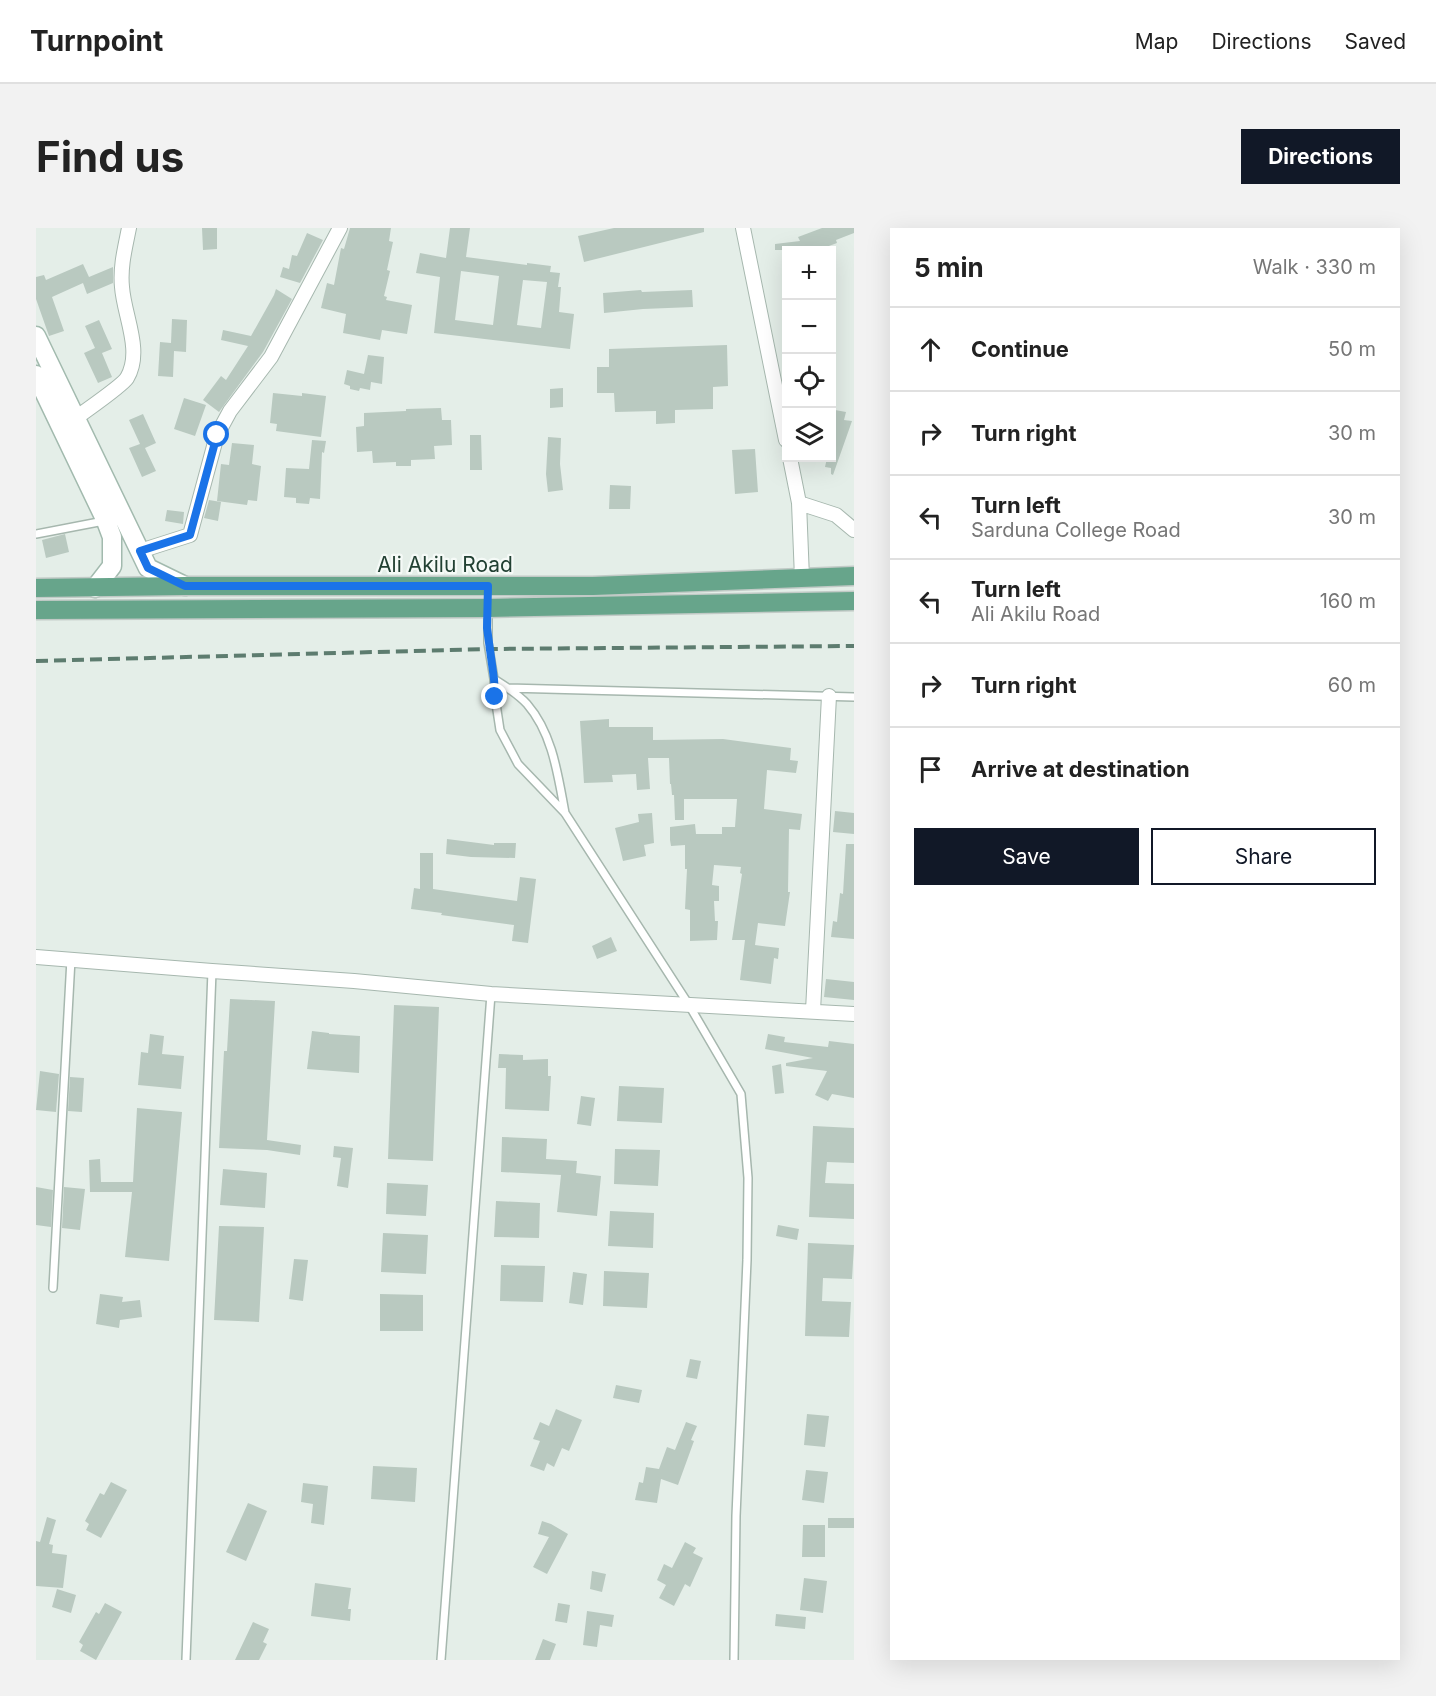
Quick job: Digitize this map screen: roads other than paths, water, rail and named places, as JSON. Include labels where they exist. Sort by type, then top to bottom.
[{"type":"main road","name":"Ali Akilu Road","points":[[36,588],[593,586],[854,576]]},
{"type":"main road","points":[[488,586],[488,608]]},
{"type":"main road","name":"Ali Akilu Road","points":[[36,610],[488,608],[854,601]]},
{"type":"street","points":[[76,418],[126,380],[132,363],[133,343],[122,289],[121,265],[129,228]]},
{"type":"street","points":[[140,551],[190,535],[217,435],[230,411],[271,357],[340,228]]},
{"type":"street","points":[[743,228],[782,420]]},
{"type":"street","points":[[36,336],[148,568],[185,586]]},
{"type":"street","points":[[36,375],[112,537],[112,566],[95,588]]},
{"type":"street","points":[[791,462],[799,503],[802,578]]},
{"type":"street","points":[[799,503],[836,515],[854,530]]},
{"type":"street","points":[[813,1011],[829,696]]},
{"type":"street","points":[[36,957],[354,981],[490,994],[854,1014]]},
{"type":"lane","points":[[36,534],[106,521]]},
{"type":"lane","points":[[488,608],[488,643],[500,730],[518,764],[565,813],[689,1005],[741,1094],[748,1178],[747,1260],[736,1516],[734,1660]]},
{"type":"lane","points":[[494,679],[526,703],[541,724],[555,759],[565,813]]},
{"type":"lane","points":[[507,688],[854,697]]},
{"type":"lane","points":[[53,1288],[71,959]]},
{"type":"lane","points":[[186,1660],[212,971]]},
{"type":"lane","points":[[441,1660],[490,994]]},
{"type":"railway","points":[[36,661],[489,649],[854,646]]}]
